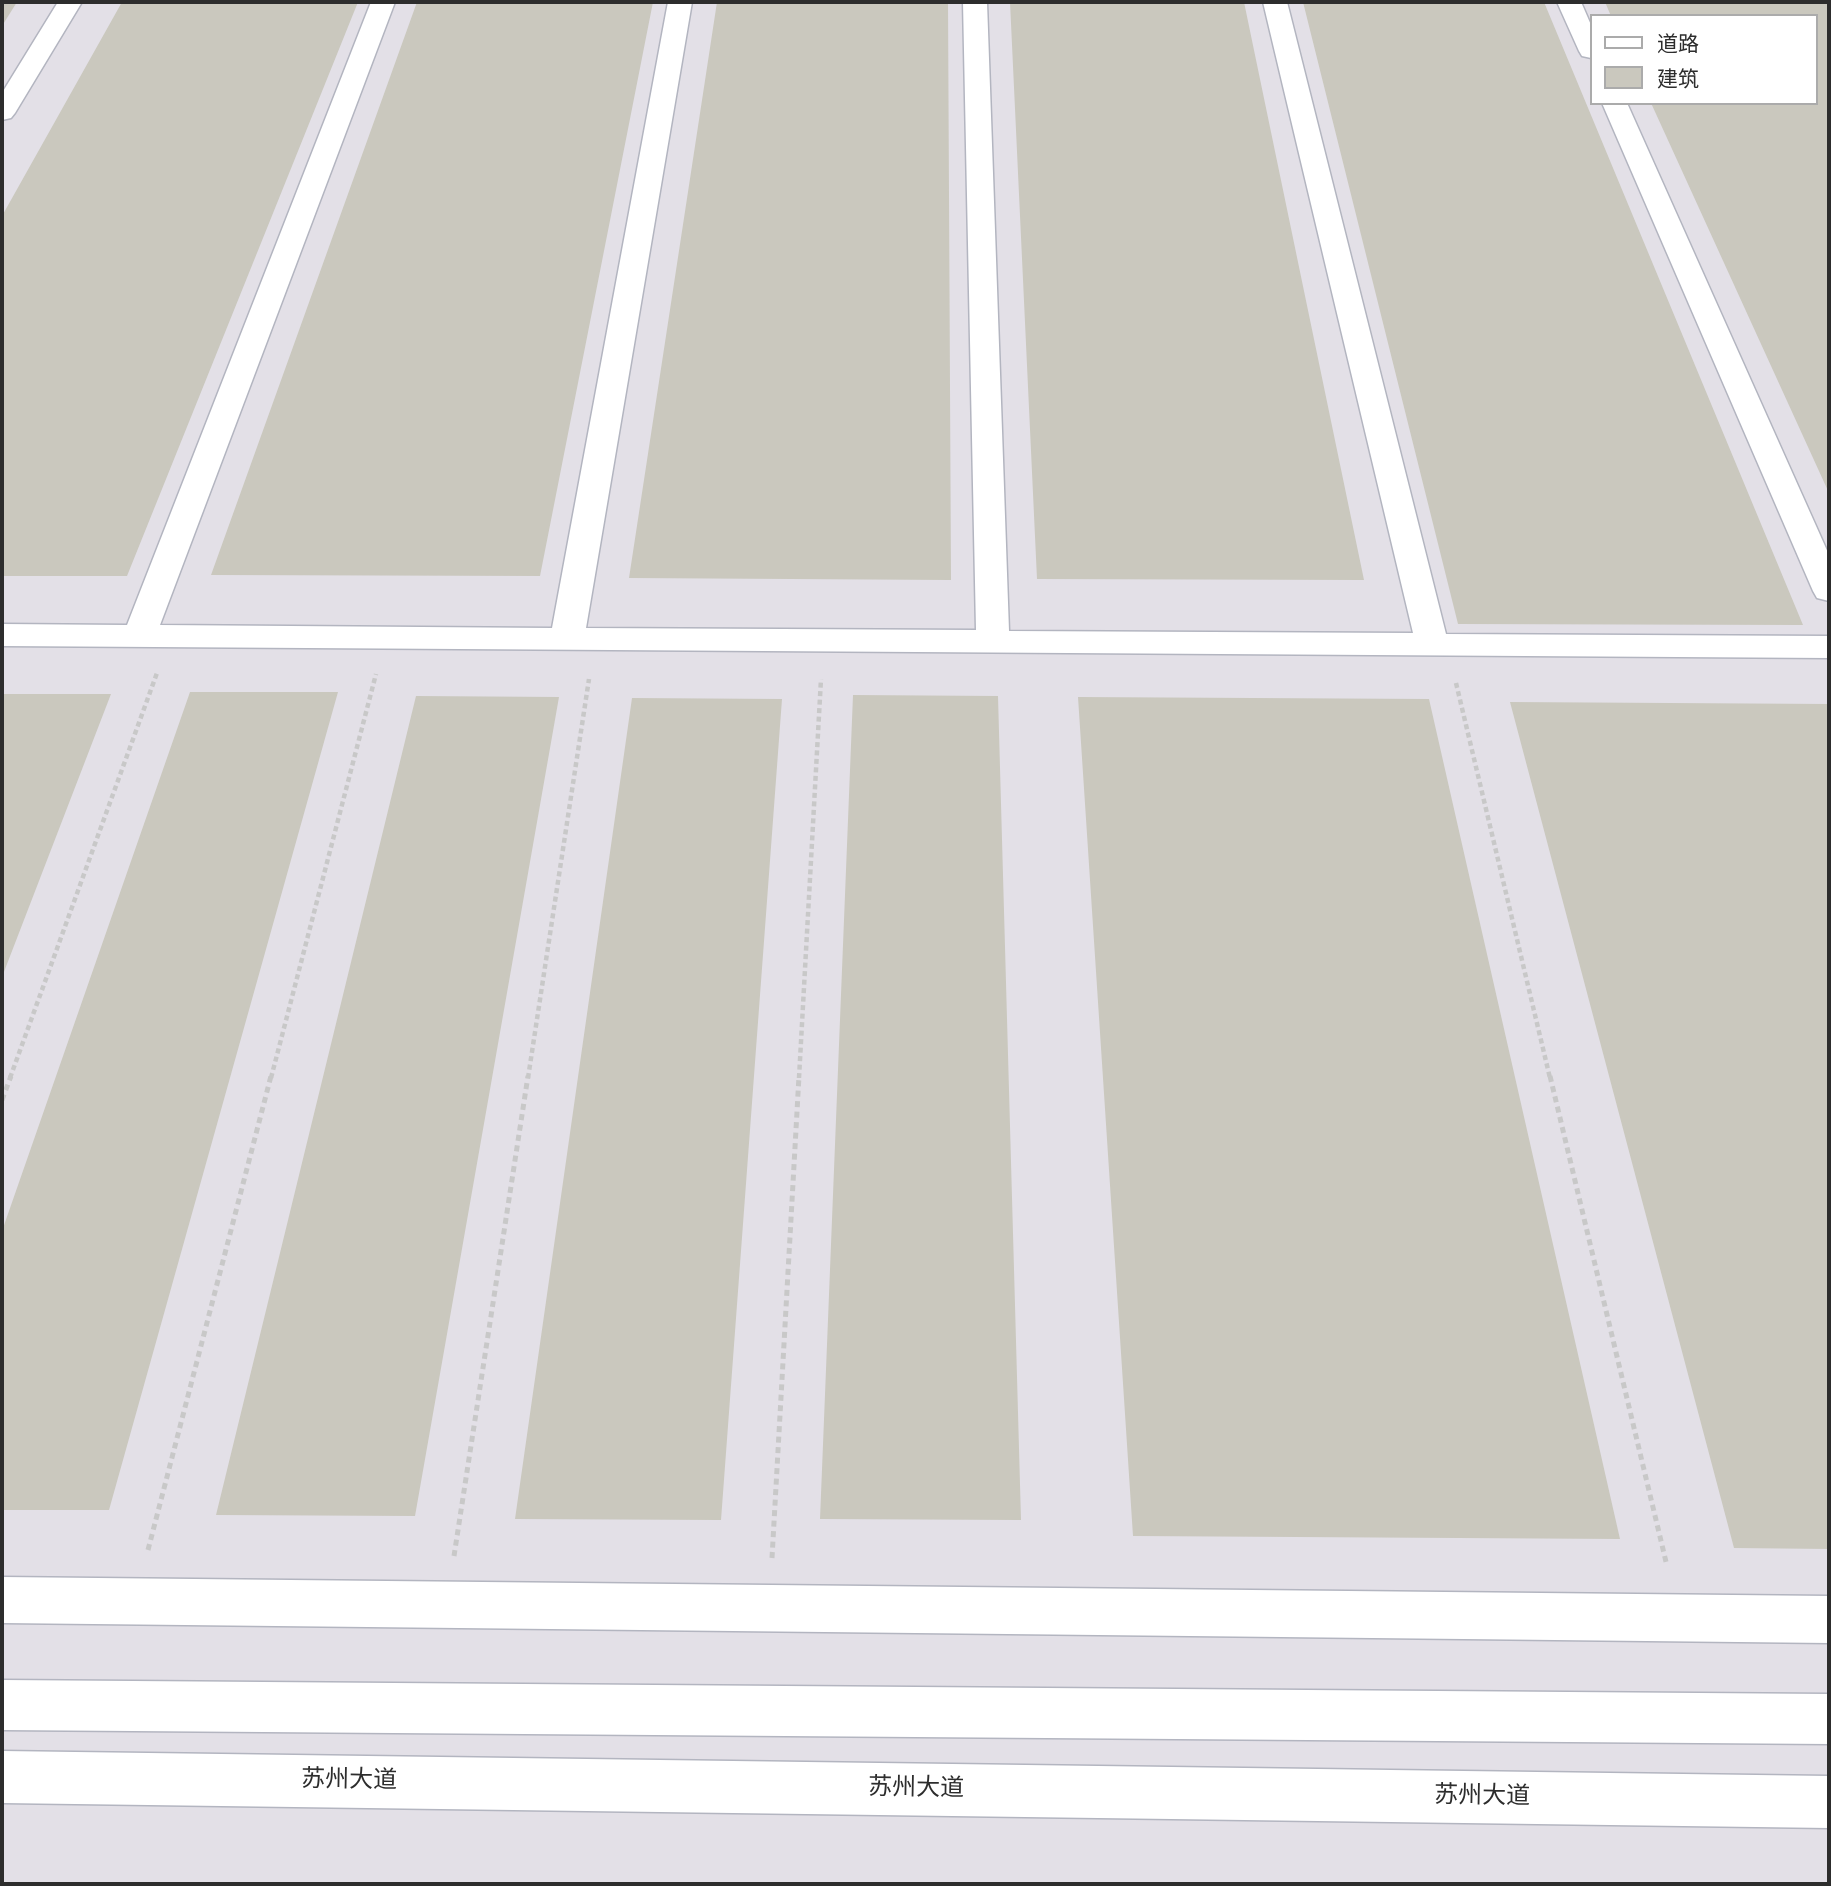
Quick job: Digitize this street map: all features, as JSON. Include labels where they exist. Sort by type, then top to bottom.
[{"type":"street","points":[[2,113],[70,2]]},
{"type":"street","points":[[155,636],[383,2]]},
{"type":"street","points":[[581,638],[680,2]]},
{"type":"street","points":[[975,2],[993,641]]},
{"type":"street","points":[[1275,2],[1439,645]]},
{"type":"street","points":[[1569,2],[1590,49]]},
{"type":"street","points":[[1615,105],[1829,591]]},
{"type":"street","points":[[2,635],[1829,647]]},
{"type":"street","points":[[2,1600],[1829,1620]]},
{"type":"street","points":[[2,1705],[1829,1719]]},
{"type":"street","name":"苏州大道","points":[[2,1777],[1829,1802]]},
{"type":"path","points":[[2,1100],[155,636]]},
{"type":"path","points":[[135,1602],[386,637]]},
{"type":"path","points":[[447,1605],[581,638]]},
{"type":"path","points":[[769,1608],[823,640]]},
{"type":"path","points":[[1439,645],[1680,1618]]},
{"type":"shaded area","points":[[2,2],[1829,2],[1829,1884],[2,1884]]},
{"type":"building","points":[[2,2],[17,2],[2,26]]},
{"type":"building","points":[[122,2],[358,2],[127,576],[2,576],[2,216]]},
{"type":"building","points":[[417,2],[653,2],[540,576],[211,575]]},
{"type":"building","points":[[717,2],[948,2],[951,580],[629,578]]},
{"type":"building","points":[[1010,2],[1244,2],[1364,580],[1037,579]]},
{"type":"building","points":[[1303,2],[1544,2],[1803,625],[1458,624]]},
{"type":"building","points":[[1605,2],[1829,2],[1829,493],[1652,105],[1817,105],[1817,14],[1610,14]]},
{"type":"building","points":[[190,692],[338,692],[109,1510],[2,1510],[2,1231]]},
{"type":"building","points":[[2,694],[111,694],[2,977]]},
{"type":"building","points":[[853,695],[998,696],[1021,1520],[820,1519]]},
{"type":"building","points":[[416,696],[559,697],[415,1516],[216,1515]]},
{"type":"building","points":[[1078,697],[1429,699],[1620,1539],[1133,1536]]},
{"type":"building","points":[[632,698],[782,699],[721,1520],[515,1519]]},
{"type":"building","points":[[1510,702],[1829,704],[1829,1549],[1734,1548]]}]
